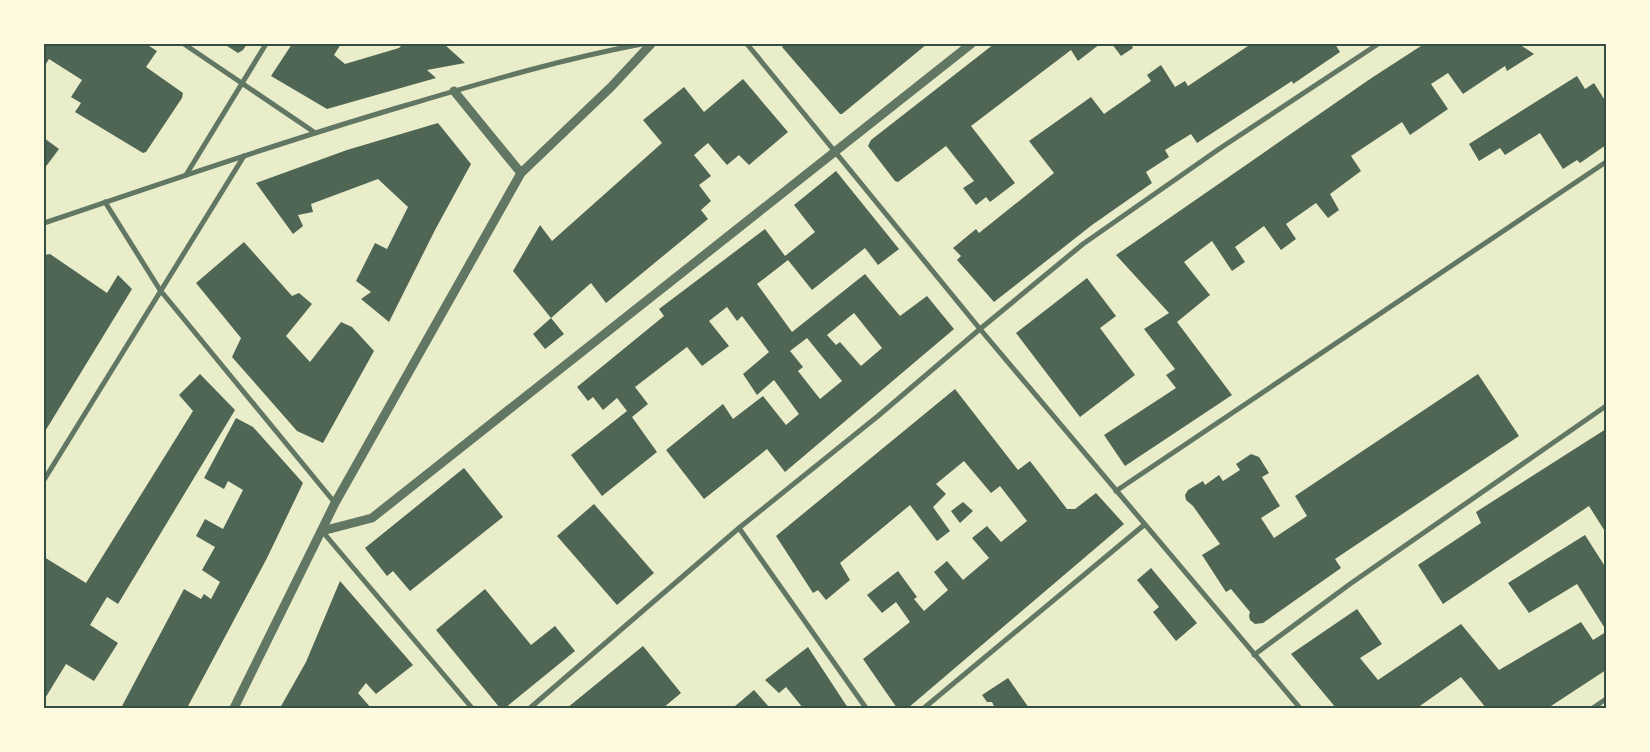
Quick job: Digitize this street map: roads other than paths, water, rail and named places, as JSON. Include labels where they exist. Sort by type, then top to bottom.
[{"type":"street","points":[[184,44],[314,132]]},
{"type":"street","points":[[186,175],[266,44]]},
{"type":"street","points":[[44,223],[314,132],[587,54],[642,44]]},
{"type":"street","points":[[234,708],[335,502],[521,173],[611,87],[652,44]]},
{"type":"street","points":[[747,44],[980,329],[1300,708]]},
{"type":"street","points":[[322,531],[372,518],[971,44]]},
{"type":"street","points":[[530,708],[739,528],[878,416],[1084,244],[1219,149],[1378,44]]},
{"type":"street","points":[[454,91],[521,173]]},
{"type":"street","points":[[44,480],[244,156]]},
{"type":"street","points":[[1116,491],[1606,162]]},
{"type":"street","points":[[105,202],[160,290],[335,502]]},
{"type":"street","points":[[1254,655],[1350,584],[1606,406]]},
{"type":"street","points":[[924,708],[1144,525]]},
{"type":"street","points":[[739,528],[866,708]]},
{"type":"street","points":[[322,531],[472,708]]},
{"type":"street","points":[[1593,708],[1606,700]]}]
